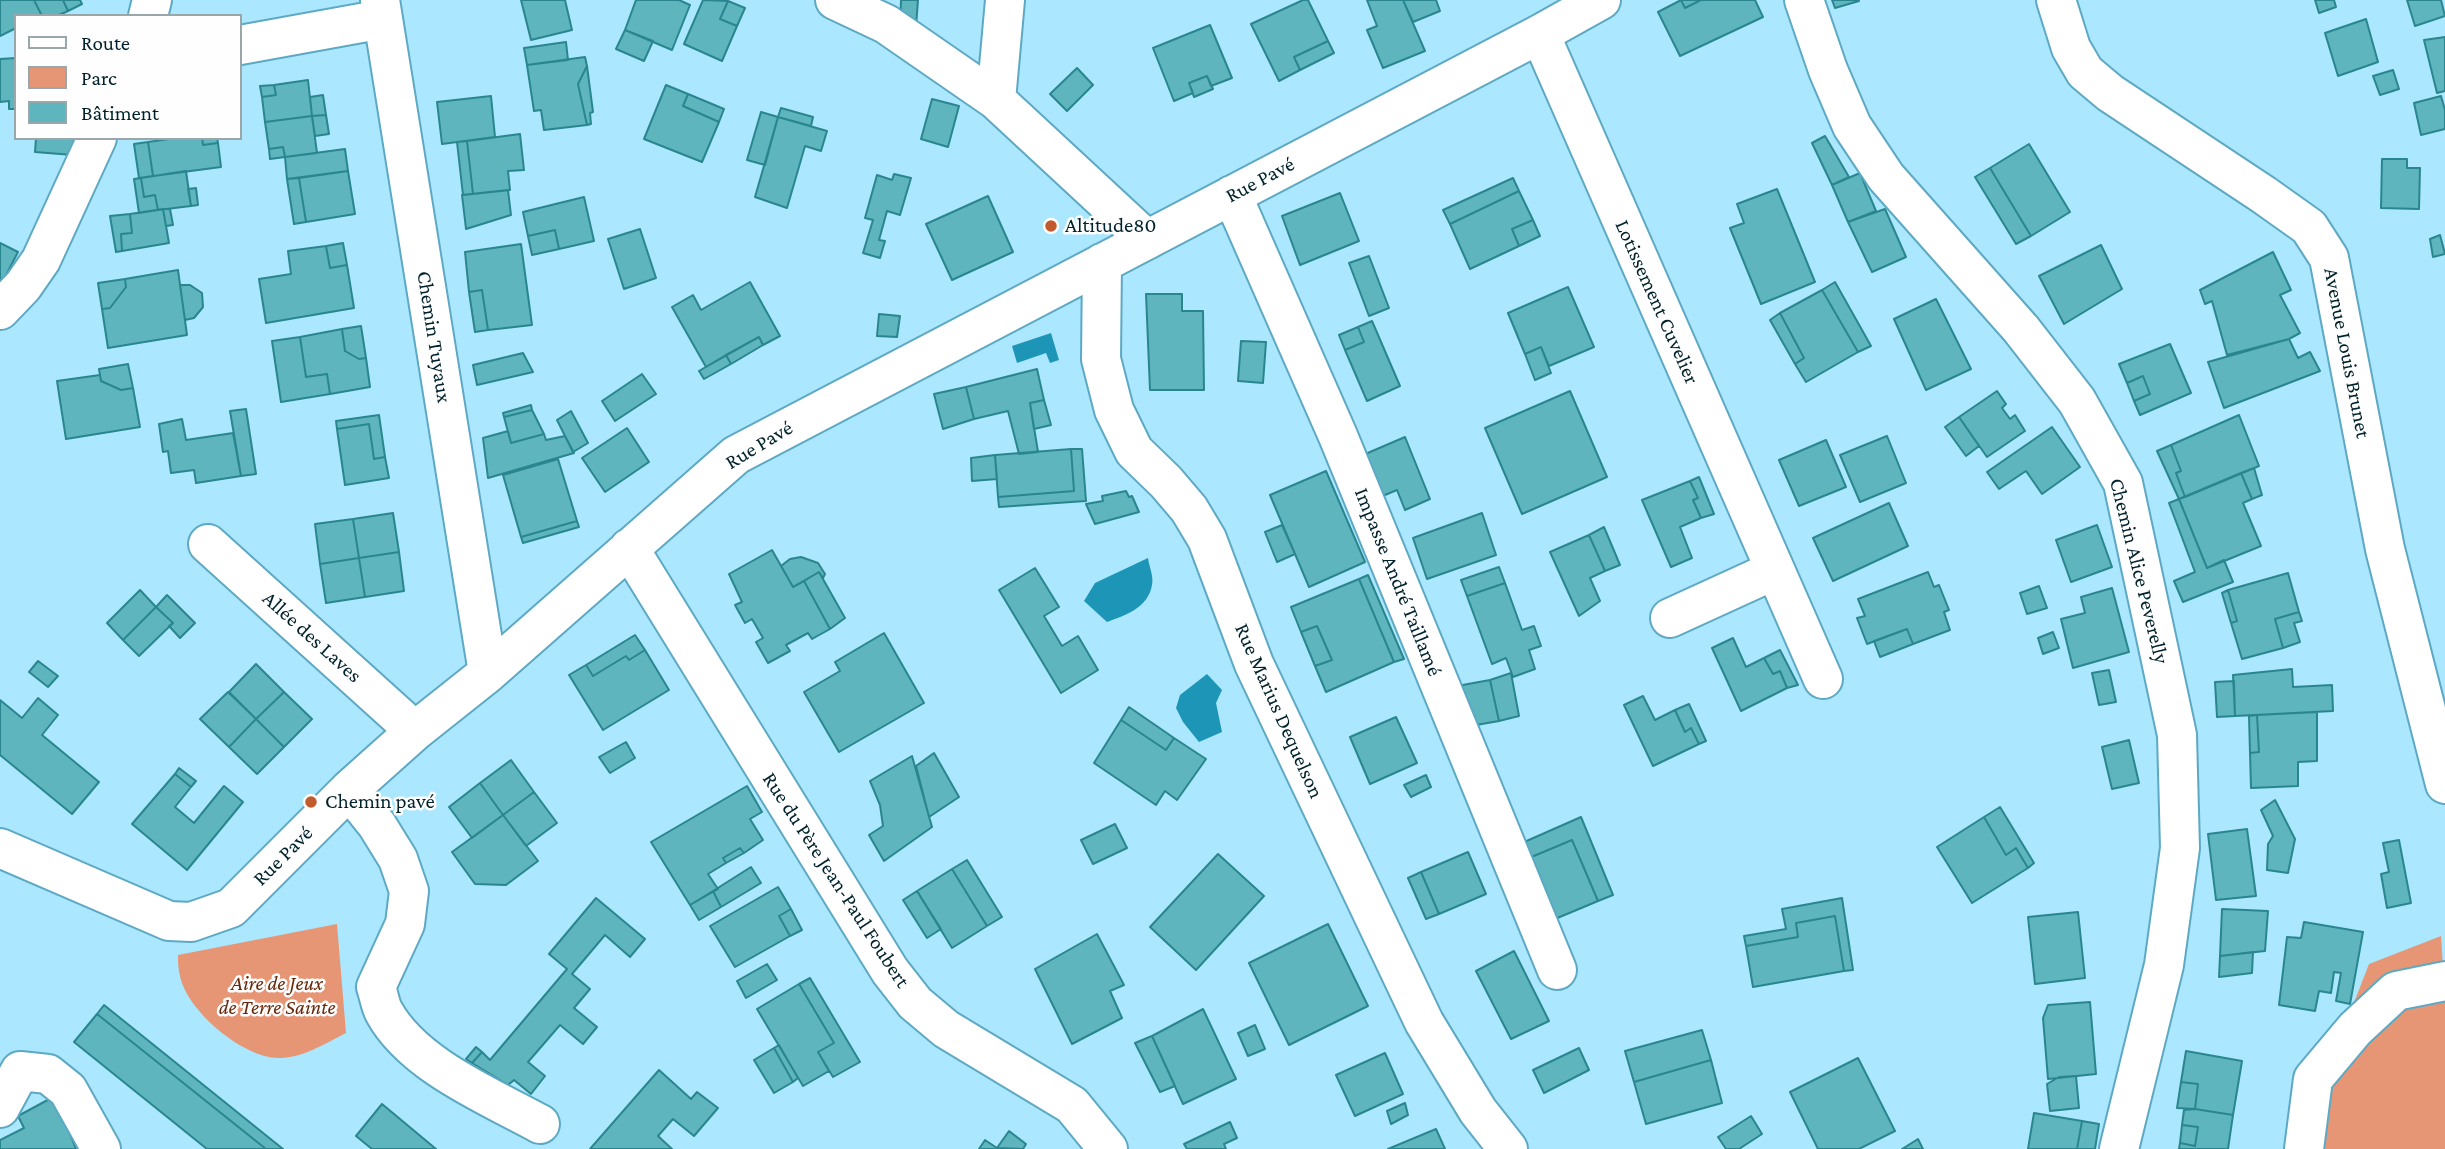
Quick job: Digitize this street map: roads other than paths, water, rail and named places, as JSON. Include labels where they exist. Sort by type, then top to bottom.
[{"type":"street","points":[[835,0],[886,24],[996,100],[1147,240]]},
{"type":"street","points":[[996,100],[1005,0]]},
{"type":"street","name":"Rue Pavé","points":[[0,848],[169,921],[191,922],[230,908],[349,790],[415,731],[488,673],[736,455],[1601,0]]},
{"type":"street","name":"Chemin Alice Peverelly","points":[[1804,0],[1828,70],[1859,136],[1886,177],[2021,329],[2077,401],[2123,482],[2178,736],[2180,848],[2164,965],[2119,1149]]},
{"type":"street","name":"Avenue Louis Brunet","points":[[2056,0],[2071,48],[2085,72],[2110,93],[2309,228],[2329,258],[2385,549],[2445,784]]},
{"type":"street","points":[[242,44],[381,9]]},
{"type":"street","name":"Chemin Tuyaux","points":[[381,9],[488,673]]},
{"type":"street","name":"Lotissement Cuvelier","points":[[1540,34],[1823,679]]},
{"type":"street","points":[[0,310],[23,286],[41,260],[96,140]]},
{"type":"street","name":"Impasse André Taillamé","points":[[1232,195],[1338,436],[1558,970]]},
{"type":"street","name":"Rue Marius Dequelson","points":[[1102,263],[1101,359],[1114,410],[1134,451],[1189,509],[1207,539],[1254,664],[1424,1022],[1478,1111],[1508,1149]]},
{"type":"street","name":"Allée des Laves","points":[[208,544],[415,731]]},
{"type":"street","name":"Rue du Père Jean-Paul Foubert","points":[[629,548],[890,971],[915,1003],[946,1029],[1072,1105],[1108,1149]]},
{"type":"street","points":[[1670,618],[1775,570]]},
{"type":"street","points":[[349,790],[377,825],[398,859],[409,891],[405,925],[376,987],[384,1012],[405,1039],[429,1060],[540,1124]]},
{"type":"street","points":[[2304,1149],[2313,1079],[2346,1039],[2396,991],[2445,981]]},
{"type":"street","points":[[0,1108],[10,1063],[48,1074],[68,1090],[101,1149]]},
{"type":"water","points":[[1051,333],[1059,360],[1050,363],[1046,353],[1017,363],[1012,346]]},
{"type":"water","points":[[1148,558],[1152,575],[1150,593],[1135,610],[1107,622],[1084,601],[1095,583]]},
{"type":"water","points":[[1207,674],[1222,690],[1216,703],[1222,732],[1199,742],[1176,708],[1180,695]]},
{"type":"place","name":"Altitude80","points":[[1051,226]]},
{"type":"place","name":"Chemin pavé","points":[[311,802]]},
{"type":"park label","name":"Aire de Jeux de Terre Sainte","points":[[277,996]]}]
